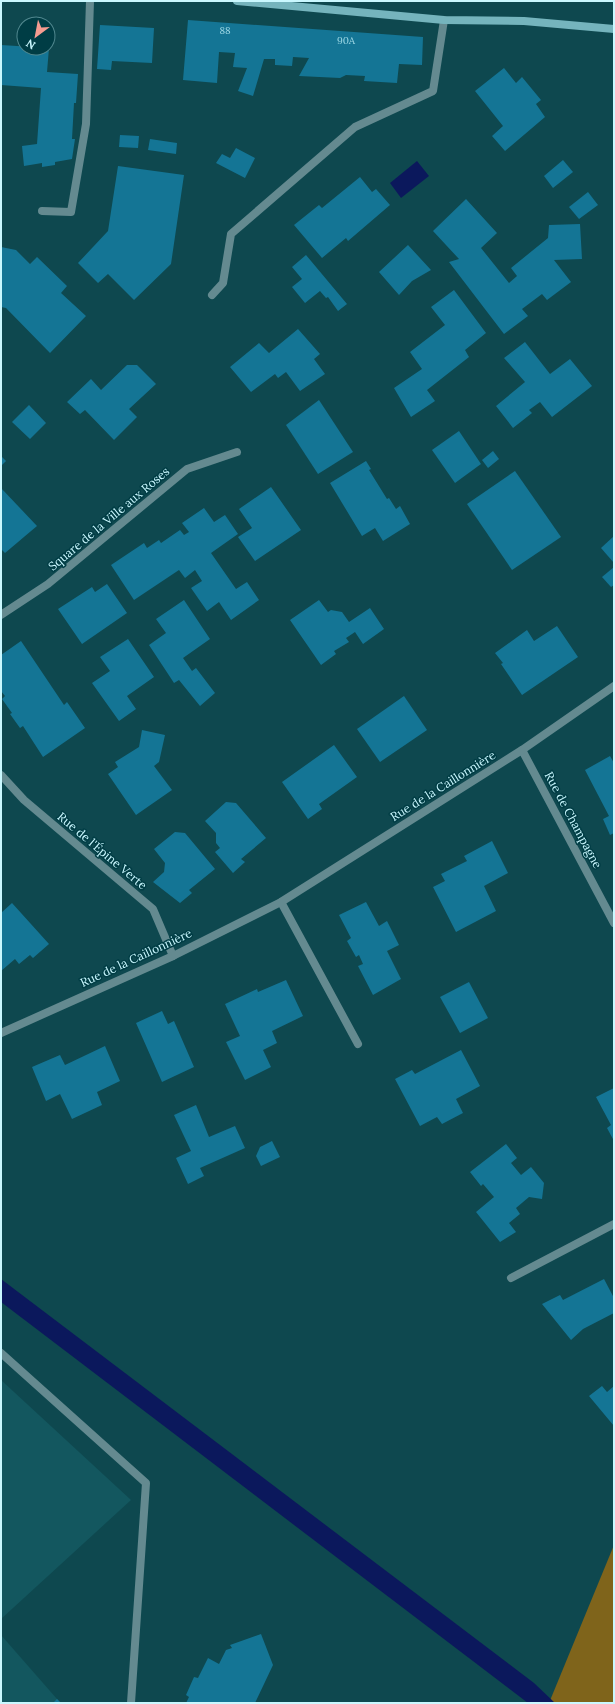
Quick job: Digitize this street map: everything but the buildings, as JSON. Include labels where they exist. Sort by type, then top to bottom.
[{"type":"main road","points":[[237,1],[444,20],[524,21],[614,29]]},
{"type":"street","points":[[42,211],[71,212],[86,124],[90,1]]},
{"type":"street","points":[[212,295],[223,283],[231,234],[355,128],[433,91],[444,20]]},
{"type":"street","name":"Square de la Ville aux Roses","points":[[1,615],[48,584],[187,469],[237,452]]},
{"type":"street","name":"Rue de la Caillonnière","points":[[1,1033],[173,956],[281,902],[522,750],[614,686]]},
{"type":"street","name":"Rue de Champagne","points":[[522,750],[614,923]]},
{"type":"street","name":"Rue de l'Épine Verte","points":[[1,775],[29,805],[153,909],[173,956]]},
{"type":"street","points":[[281,902],[358,1044]]},
{"type":"street","points":[[511,1278],[614,1224]]},
{"type":"street","points":[[1,1354],[146,1484],[131,1703]]},
{"type":"shaded area","points":[[417,161],[429,176],[401,198],[390,183]]},
{"type":"shaded area","points":[[1,1279],[534,1683],[555,1703],[528,1703],[1,1302]]},
{"type":"shaded area","points":[[1,1380],[131,1500],[1,1619]]},
{"type":"shaded area","points":[[614,1545],[614,1703],[549,1703]]},
{"type":"shaded area","points":[[1,1635],[57,1699],[61,1703],[1,1703]]}]
